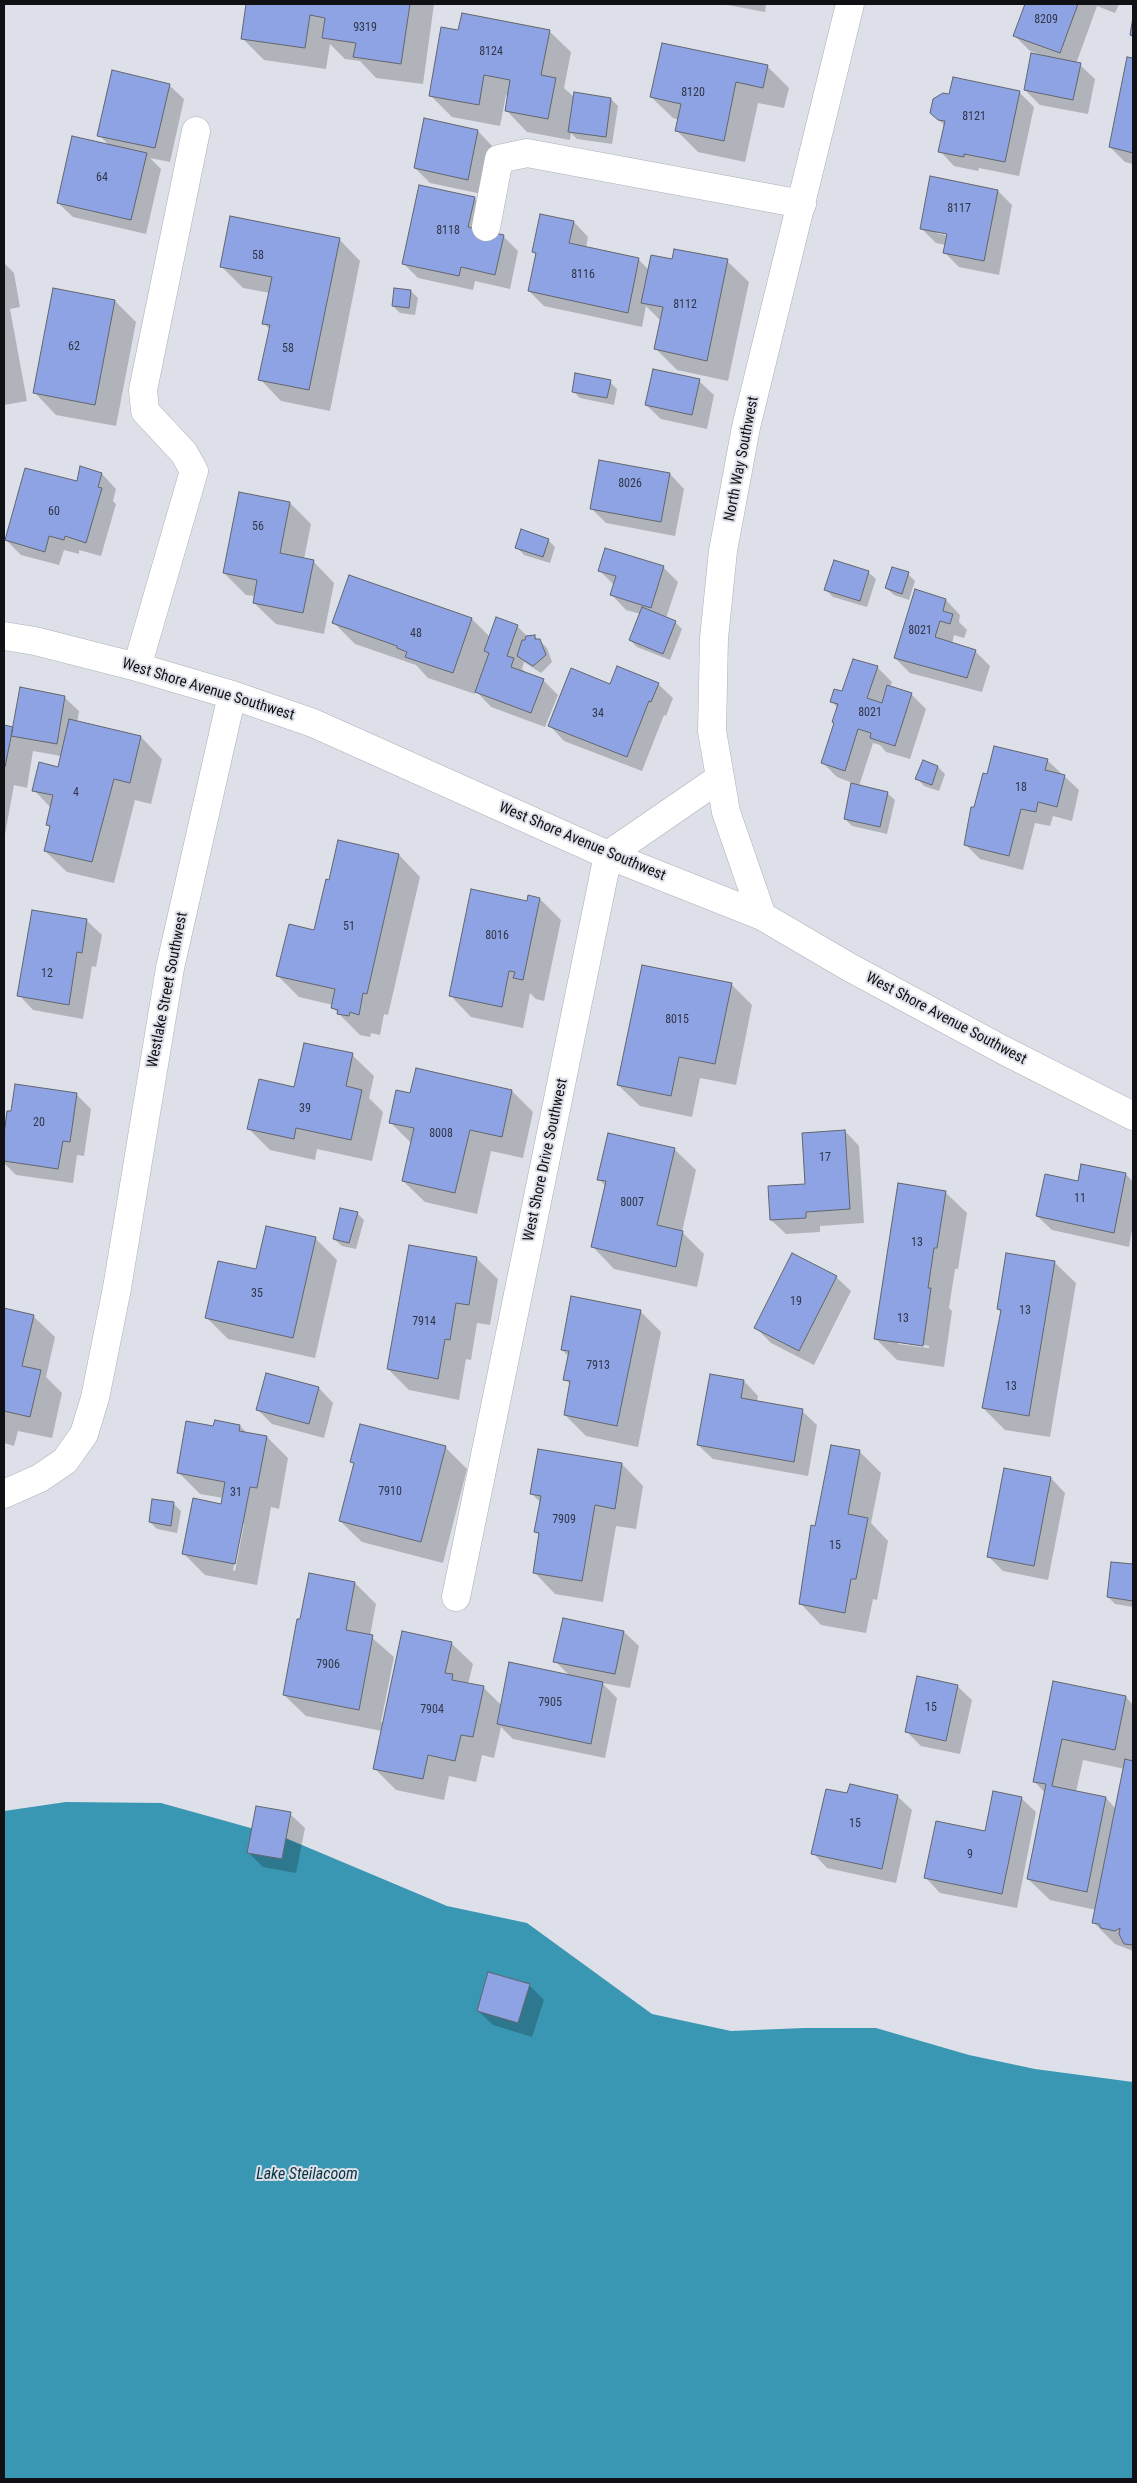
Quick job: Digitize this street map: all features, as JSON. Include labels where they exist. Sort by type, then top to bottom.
[{"type":"street","name":"North Way Southwest","points":[[762,916],[726,812],[720,778],[712,731],[714,638],[723,551],[746,427],[850,4]]},
{"type":"street","points":[[137,667],[194,471],[184,453],[145,411],[143,390],[196,131]]},
{"type":"street","points":[[486,227],[500,160],[527,153],[802,204]]},
{"type":"street","name":"West Shore Avenue Southwest","points":[[4,636],[36,641],[137,667],[232,695],[313,722],[608,855],[762,916],[849,967],[968,1032],[1133,1116]]},
{"type":"street","name":"Westlake Street Southwest","points":[[4,1494],[40,1478],[65,1462],[84,1434],[95,1398],[117,1288],[170,968],[232,695]]},
{"type":"street","points":[[608,855],[720,778]]},
{"type":"street","name":"West Shore Drive Southwest","points":[[456,1597],[608,855]]},
{"type":"water","name":"Lake Steilacoom","points":[[66,1802],[161,1803],[283,1837],[447,1906],[527,1923],[652,2014],[731,2031],[876,2028],[969,2055],[1035,2069],[1133,2082],[1133,2479],[4,2479],[4,1811]]},
{"type":"building","points":[[246,4],[410,4],[401,64],[353,57],[356,43],[322,38],[325,18],[310,15],[305,48],[241,39]]},
{"type":"building","points":[[1025,4],[1078,4],[1060,53],[1013,36]]},
{"type":"building","points":[[462,13],[550,30],[541,75],[556,78],[548,119],[505,111],[510,80],[484,75],[479,105],[429,96],[441,27],[458,30]]},
{"type":"building","points":[[1133,17],[1133,36],[1130,35]]},
{"type":"building","points":[[662,43],[768,65],[763,88],[736,82],[724,141],[675,131],[681,104],[650,97]]},
{"type":"building","points":[[1031,53],[1081,63],[1073,100],[1024,90]]},
{"type":"building","points":[[1127,57],[1133,58],[1133,153],[1109,147]]},
{"type":"building","points":[[112,70],[170,84],[155,148],[97,136]]},
{"type":"building","points":[[953,77],[1020,91],[1005,162],[964,154],[964,157],[938,152],[945,121],[938,120],[930,113],[933,99],[943,93],[949,94]]},
{"type":"building","points":[[574,92],[611,98],[606,137],[568,132]]},
{"type":"building","points":[[424,118],[478,130],[468,180],[414,168]]},
{"type":"building","points":[[72,136],[147,153],[131,220],[57,203]]},
{"type":"building","points":[[930,176],[998,190],[984,261],[943,253],[947,234],[920,229]]},
{"type":"building","points":[[419,185],[475,197],[468,227],[504,235],[495,275],[461,267],[459,276],[402,264]]},
{"type":"building","points":[[540,214],[574,221],[569,243],[639,258],[628,313],[528,291],[536,253],[532,252]]},
{"type":"building","points":[[230,216],[340,238],[309,390],[258,380],[270,325],[262,324],[272,277],[220,267]]},
{"type":"building","points":[[674,249],[728,259],[707,361],[654,349],[663,307],[641,303],[651,255],[672,259]]},
{"type":"building","points":[[53,288],[115,300],[95,405],[33,393]]},
{"type":"building","points":[[394,288],[411,290],[409,308],[392,306]]},
{"type":"building","points":[[653,369],[700,379],[692,415],[645,405]]},
{"type":"building","points":[[575,373],[611,380],[607,398],[572,392]]},
{"type":"building","points":[[599,460],[670,473],[661,522],[590,509]]},
{"type":"building","points":[[80,466],[102,473],[98,487],[102,488],[86,543],[65,536],[64,540],[49,536],[45,552],[5,540],[25,468],[77,481]]},
{"type":"building","points":[[239,492],[290,502],[280,553],[314,560],[303,613],[253,603],[257,580],[223,573]]},
{"type":"building","points":[[521,529],[549,539],[543,557],[515,548]]},
{"type":"building","points":[[605,548],[664,566],[651,608],[610,595],[616,576],[598,571]]},
{"type":"building","points":[[834,560],[869,571],[860,601],[824,590]]},
{"type":"building","points":[[892,567],[909,572],[902,594],[885,588]]},
{"type":"building","points":[[349,575],[472,618],[453,673],[405,657],[407,652],[397,648],[397,646],[332,623]]},
{"type":"building","points":[[915,589],[946,599],[943,611],[953,614],[950,624],[940,621],[935,637],[976,650],[967,678],[894,658]]},
{"type":"building","points":[[642,607],[676,621],[663,654],[629,640]]},
{"type":"building","points":[[496,617],[518,625],[507,656],[514,658],[511,667],[544,679],[531,713],[475,692],[489,653],[484,651]]},
{"type":"building","points":[[535,635],[535,639],[540,639],[546,655],[533,666],[517,656],[522,640],[525,640],[526,636]]},
{"type":"building","points":[[853,659],[878,666],[867,698],[882,703],[887,685],[912,693],[895,746],[870,738],[871,733],[858,729],[845,771],[821,763],[838,704],[830,702],[834,689],[842,691]]},
{"type":"building","points":[[617,666],[659,683],[651,702],[649,701],[627,757],[548,726],[571,668],[610,684]]},
{"type":"building","points":[[20,687],[65,696],[57,744],[11,736]]},
{"type":"building","points":[[69,719],[141,736],[130,783],[114,779],[92,862],[44,851],[50,826],[46,825],[53,795],[32,791],[39,762],[58,767]]},
{"type":"building","points":[[4,725],[13,727],[5,767],[4,766]]},
{"type":"building","points":[[994,746],[1048,759],[1045,770],[1065,775],[1057,807],[1038,802],[1036,812],[1021,809],[1009,856],[964,845],[971,807],[974,807],[983,773],[987,774]]},
{"type":"building","points":[[923,760],[938,766],[932,785],[915,779]]},
{"type":"building","points":[[851,783],[888,792],[880,827],[844,819]]},
{"type":"building","points":[[338,840],[399,854],[367,994],[363,993],[359,1015],[350,1012],[349,1016],[337,1014],[338,1010],[331,1008],[335,989],[276,976],[289,924],[314,930],[326,879],[329,880]]},
{"type":"building","points":[[471,889],[527,901],[528,895],[540,898],[523,980],[513,978],[515,972],[509,971],[502,1007],[449,996]]},
{"type":"building","points":[[32,910],[87,919],[82,953],[77,952],[69,1005],[17,996]]},
{"type":"building","points":[[642,965],[732,983],[715,1064],[679,1057],[671,1096],[617,1085]]},
{"type":"building","points":[[304,1043],[353,1053],[346,1086],[362,1090],[351,1140],[296,1128],[294,1139],[247,1129],[259,1079],[294,1087]]},
{"type":"building","points":[[416,1068],[512,1090],[502,1137],[470,1130],[455,1193],[402,1181],[414,1128],[389,1123],[396,1090],[410,1093]]},
{"type":"building","points":[[15,1084],[77,1093],[70,1142],[63,1141],[58,1169],[4,1161],[4,1134],[7,1111],[11,1111]]},
{"type":"building","points":[[845,1130],[850,1209],[806,1212],[806,1218],[770,1220],[768,1186],[805,1184],[802,1133]]},
{"type":"building","points":[[608,1133],[675,1148],[657,1225],[683,1231],[676,1267],[591,1247],[606,1181],[597,1180]]},
{"type":"building","points":[[1081,1164],[1126,1173],[1114,1233],[1036,1216],[1045,1174],[1078,1181]]},
{"type":"building","points":[[898,1183],[946,1191],[937,1248],[934,1248],[928,1288],[931,1288],[923,1346],[874,1339]]},
{"type":"building","points":[[340,1208],[358,1212],[349,1243],[333,1239]]},
{"type":"building","points":[[266,1226],[316,1237],[293,1338],[205,1318],[218,1261],[256,1269]]},
{"type":"building","points":[[409,1245],[477,1257],[469,1305],[456,1303],[450,1340],[445,1339],[438,1379],[387,1369]]},
{"type":"building","points":[[792,1253],[837,1276],[799,1351],[754,1328]]},
{"type":"building","points":[[1006,1253],[1055,1261],[1029,1416],[982,1408],[1001,1310],[997,1309]]},
{"type":"building","points":[[571,1296],[641,1310],[617,1426],[564,1415],[570,1381],[563,1380],[569,1351],[561,1350]]},
{"type":"building","points":[[4,1308],[34,1315],[22,1366],[41,1370],[30,1417],[4,1411]]},
{"type":"building","points":[[266,1373],[319,1387],[309,1424],[256,1410]]},
{"type":"building","points":[[710,1374],[744,1380],[741,1398],[803,1409],[794,1462],[697,1445]]},
{"type":"building","points":[[215,1420],[240,1425],[239,1431],[267,1436],[257,1488],[250,1487],[235,1564],[182,1554],[193,1498],[221,1504],[225,1482],[177,1473],[186,1421],[213,1426]]},
{"type":"building","points":[[360,1424],[446,1446],[421,1542],[339,1521],[354,1463],[350,1462]]},
{"type":"building","points":[[831,1445],[860,1450],[848,1514],[868,1518],[856,1579],[851,1579],[845,1613],[799,1604],[811,1525],[815,1526]]},
{"type":"building","points":[[538,1449],[622,1463],[615,1509],[595,1505],[582,1581],[533,1573],[539,1533],[534,1532],[541,1496],[530,1494]]},
{"type":"building","points":[[1004,1468],[1051,1477],[1034,1566],[987,1557]]},
{"type":"building","points":[[152,1499],[174,1502],[171,1526],[149,1522]]},
{"type":"building","points":[[1111,1562],[1133,1564],[1133,1601],[1107,1597]]},
{"type":"building","points":[[309,1573],[355,1582],[346,1630],[373,1635],[359,1710],[283,1695],[297,1619],[300,1619]]},
{"type":"building","points":[[563,1618],[624,1631],[615,1674],[553,1662]]},
{"type":"building","points":[[402,1631],[452,1642],[445,1673],[453,1674],[452,1680],[484,1686],[473,1737],[461,1735],[455,1761],[428,1755],[423,1779],[373,1769]]},
{"type":"building","points":[[509,1662],[603,1682],[591,1744],[497,1724]]},
{"type":"building","points":[[917,1676],[958,1685],[946,1741],[905,1732]]},
{"type":"building","points":[[1053,1681],[1126,1696],[1115,1750],[1062,1739],[1052,1786],[1106,1797],[1087,1892],[1027,1879],[1046,1784],[1033,1782]]},
{"type":"building","points":[[1125,1759],[1133,1761],[1133,1945],[1124,1944],[1119,1934],[1120,1928],[1115,1931],[1101,1928],[1099,1924],[1092,1923]]},
{"type":"building","points":[[850,1784],[898,1795],[882,1869],[811,1854],[826,1789],[847,1793]]},
{"type":"building","points":[[993,1791],[1022,1797],[1002,1894],[924,1878],[936,1821],[985,1831]]},
{"type":"building","points":[[256,1806],[291,1812],[282,1859],[247,1853]]},
{"type":"building","points":[[488,1972],[530,1984],[518,2023],[477,2011]]}]
